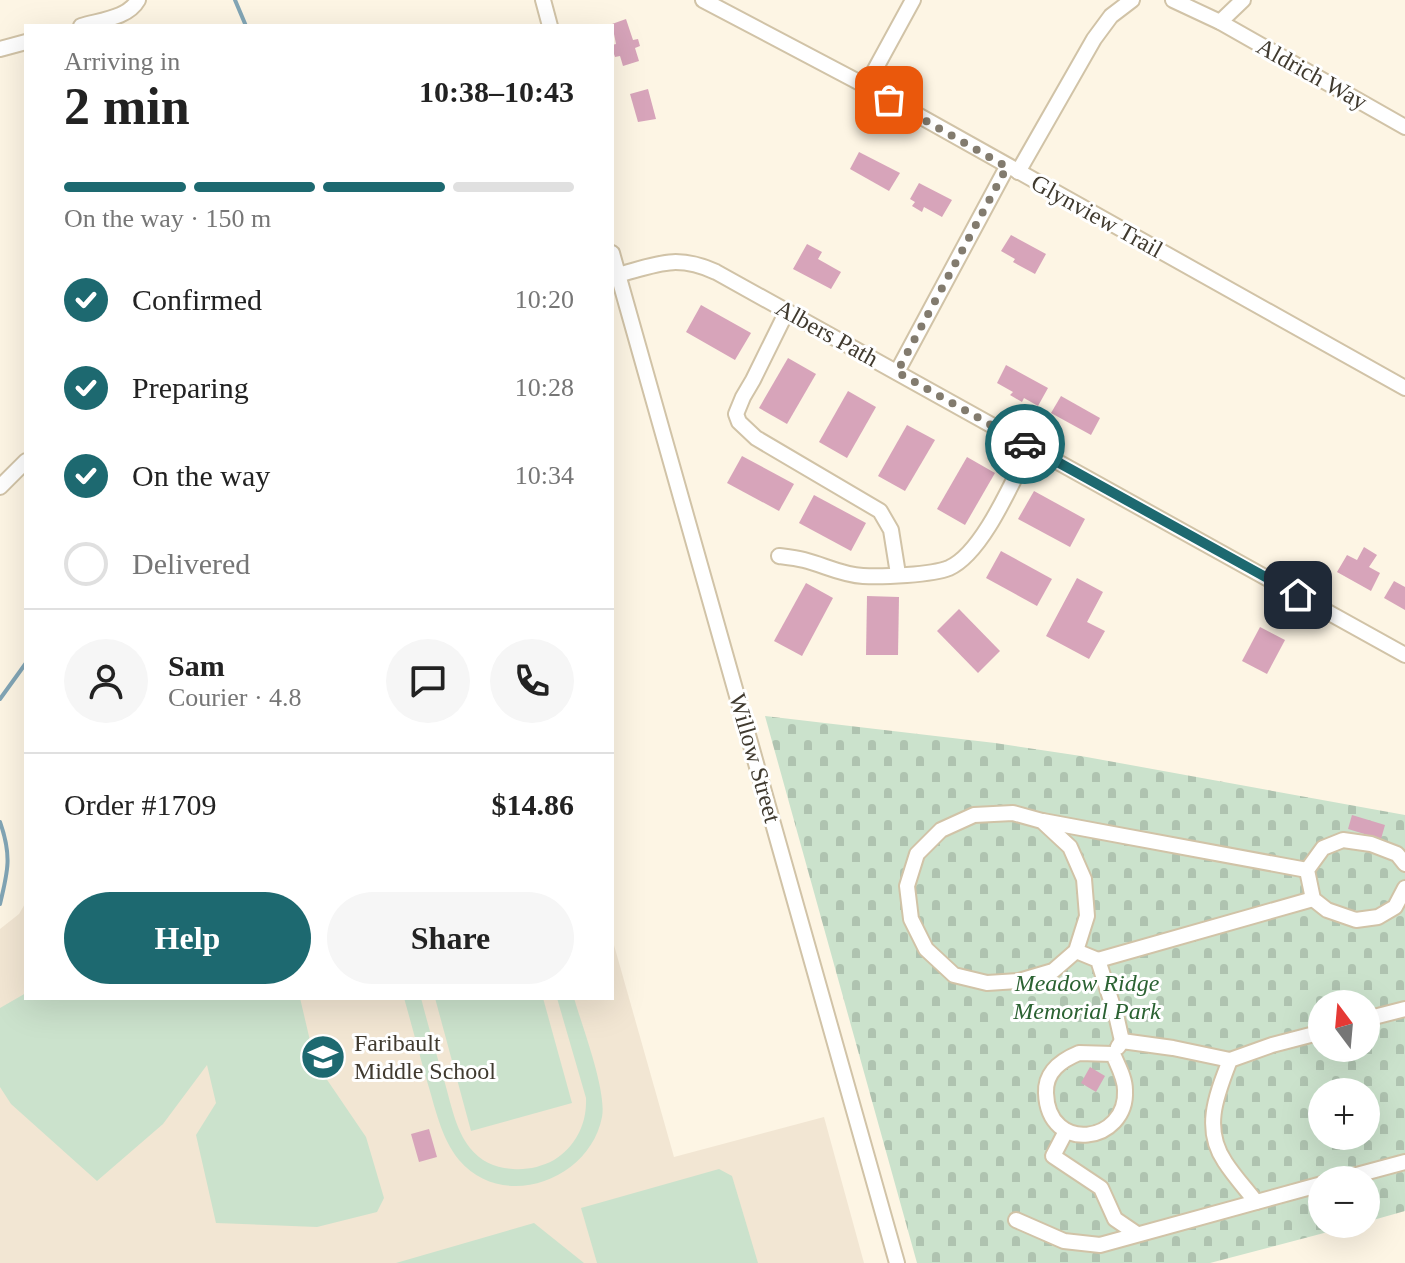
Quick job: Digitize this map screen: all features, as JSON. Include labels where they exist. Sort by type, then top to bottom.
[{"type":"street","points":[[92,24],[128,13],[138,0]]},
{"type":"street","points":[[543,0],[549,24]]},
{"type":"street","name":"Glynview Trail","points":[[703,0],[866,86],[1405,388]]},
{"type":"street","points":[[866,86],[913,0]]},
{"type":"street","points":[[897,372],[1013,169],[1094,39],[1111,16],[1132,0]]},
{"type":"street","name":"Aldrich Way","points":[[1173,0],[1220,22],[1405,127]]},
{"type":"street","points":[[1220,22],[1243,0]]},
{"type":"street","points":[[0,49],[24,43]]},
{"type":"street","name":"Willow Street","points":[[614,260],[897,1263]]},
{"type":"street","name":"Albers Path","points":[[618,275],[667,261],[685,261],[716,272],[1405,655]]},
{"type":"street","points":[[787,311],[743,397],[736,414],[739,422],[768,446],[880,511],[891,530],[898,574]]},
{"type":"street","points":[[779,556],[863,576],[939,571],[952,567],[970,553],[996,513],[1030,447]]},
{"type":"street","points":[[0,487],[24,463]]},
{"type":"street","points":[[1042,821],[1070,847],[1084,879],[1087,916],[1076,951],[1053,971],[1019,981],[987,983],[954,975],[926,949],[911,919],[907,886],[917,854],[941,830],[974,815],[1013,813],[1307,870]]},
{"type":"street","points":[[1405,864],[1397,854],[1371,844],[1343,840],[1323,848],[1307,870],[1313,899],[1327,910],[1356,920],[1378,917],[1395,907],[1405,888]]},
{"type":"street","points":[[1076,951],[1098,960],[1313,899]]},
{"type":"street","points":[[1098,960],[1117,1019],[1117,1048],[1125,1089],[1124,1106],[1107,1128],[1079,1135],[1066,1131],[1053,1120],[1046,1103],[1045,1087],[1051,1071],[1063,1059],[1079,1053],[1117,1048],[1173,1048],[1230,1060],[1308,1036]]},
{"type":"street","points":[[1380,1015],[1405,1009]]},
{"type":"street","points":[[1230,1060],[1212,1114],[1213,1135],[1224,1161],[1256,1202]]},
{"type":"street","points":[[1066,1131],[1053,1156],[1101,1188],[1115,1219],[1137,1234]]},
{"type":"street","points":[[1380,1169],[1405,1162]]},
{"type":"street","points":[[1016,1220],[1064,1241],[1100,1245],[1308,1188]]},
{"type":"street","points":[[1100,1245],[1115,1219]]},
{"type":"shaded area","name":"Faribault Middle School","points":[[24,905],[24,1000],[614,1000],[614,945],[674,1157],[824,1117],[864,1263],[0,1263],[0,929],[19,914]]},
{"type":"green space","name":"Meadow Ridge Memorial Park","points":[[765,716],[1081,756],[1405,815],[1405,1211],[1380,1218],[1380,1166],[1308,1166],[1308,1237],[1210,1263],[917,1263]]},
{"type":"green space","points":[[24,994],[24,1000],[300,1000],[315,1062],[366,1137],[384,1198],[377,1212],[317,1227],[216,1223],[196,1135],[216,1103],[207,1065],[163,1124],[97,1181],[11,1104],[0,1087],[0,1008]]},
{"type":"green space","points":[[405,1000],[422,1000],[454,1116],[465,1141],[474,1153],[489,1163],[518,1169],[554,1160],[579,1134],[586,1098],[558,1000],[575,1000],[603,1106],[594,1139],[581,1158],[563,1172],[542,1182],[520,1186],[498,1184],[477,1176],[459,1160],[439,1122]]},
{"type":"green space","points":[[436,1000],[544,1000],[572,1103],[471,1131]]},
{"type":"green space","points":[[719,1169],[732,1176],[758,1263],[597,1263],[581,1208]]},
{"type":"green space","points":[[534,1223],[584,1263],[396,1263]]},
{"type":"building","points":[[626,19],[633,40],[638,39],[640,46],[635,48],[639,61],[623,66],[620,56],[615,57],[612,24]]},
{"type":"building","points":[[648,89],[656,119],[638,122],[630,94]]},
{"type":"building","points":[[859,152],[900,173],[889,191],[850,169]]},
{"type":"building","points":[[919,183],[952,200],[942,217],[924,207],[922,212],[912,206],[915,202],[910,199]]},
{"type":"building","points":[[1011,235],[1046,254],[1035,274],[1001,251]]},
{"type":"building","points":[[807,244],[822,252],[818,259],[841,272],[831,289],[793,269]]},
{"type":"building","points":[[701,305],[751,333],[735,360],[686,332]]},
{"type":"building","points":[[788,358],[816,374],[787,424],[759,408]]},
{"type":"building","points":[[1006,365],[1048,388],[1038,406],[1024,398],[1022,402],[1010,395],[1013,392],[997,383]]},
{"type":"building","points":[[848,391],[876,407],[847,458],[819,442]]},
{"type":"building","points":[[1061,396],[1100,418],[1091,435],[1051,413]]},
{"type":"building","points":[[907,425],[935,440],[905,491],[878,476]]},
{"type":"building","points":[[742,456],[794,484],[779,511],[727,483]]},
{"type":"building","points":[[967,457],[995,473],[965,525],[937,509]]},
{"type":"building","points":[[1034,491],[1085,519],[1070,547],[1018,519]]},
{"type":"building","points":[[814,495],[866,523],[851,551],[799,523]]},
{"type":"building","points":[[1364,547],[1377,555],[1369,567],[1380,573],[1371,591],[1337,572],[1347,555],[1357,560]]},
{"type":"building","points":[[1001,551],[1052,579],[1037,606],[986,578]]},
{"type":"building","points":[[1077,578],[1103,592],[1087,622],[1105,631],[1089,659],[1046,636]]},
{"type":"building","points":[[1394,581],[1405,587],[1405,610],[1384,598]]},
{"type":"building","points":[[806,583],[833,598],[802,656],[774,641]]},
{"type":"building","points":[[867,596],[899,597],[898,655],[866,655]]},
{"type":"building","points":[[959,609],[1000,651],[978,673],[937,631]]},
{"type":"building","points":[[1260,627],[1285,640],[1267,674],[1242,661]]},
{"type":"building","points":[[1352,815],[1385,825],[1381,839],[1348,829]]},
{"type":"building","points":[[1090,1067],[1105,1076],[1096,1092],[1081,1083]]},
{"type":"building","points":[[429,1129],[437,1157],[419,1162],[411,1134]]},
{"type":"waterway","points":[[235,0],[245,24]]},
{"type":"waterway","points":[[0,699],[24,666]]},
{"type":"waterway","points":[[0,822],[8,863],[0,904]]},
{"type":"way so far","points":[[889,100],[1007,167],[897,372],[1025,444]]},
{"type":"place","name":"Faribault Middle School","points":[[323,1057]]},
{"type":"route","points":[[1025,444],[1298,595]]}]
